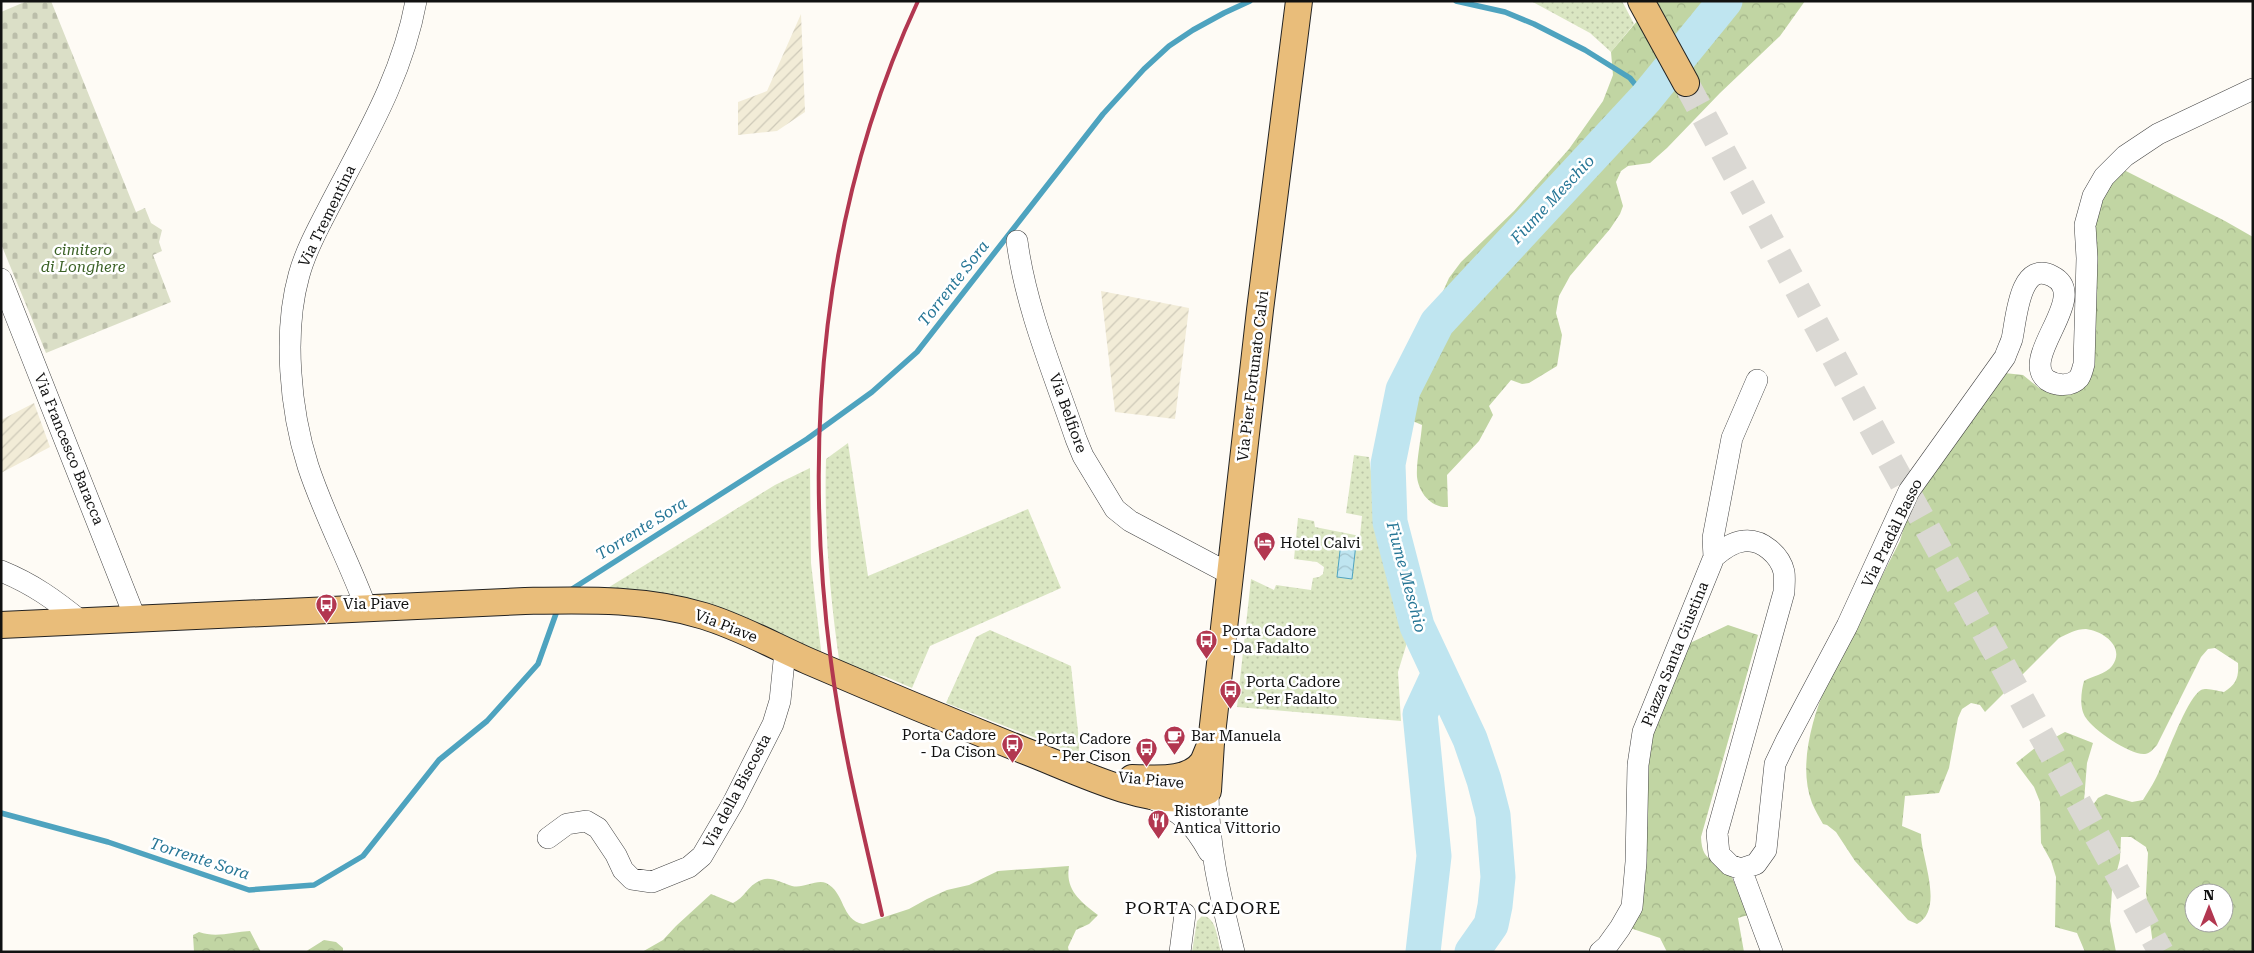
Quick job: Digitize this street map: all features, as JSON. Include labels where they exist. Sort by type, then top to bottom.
[{"type":"main road","points":[[1640,1],[1682,76]]},
{"type":"main road","name":"Via Pier Fortunato Calvi","points":[[1208,791],[1211,744],[1260,310],[1299,5]]},
{"type":"main road","name":"Via Piave","points":[[1,625],[525,602],[592,600],[645,604],[705,616],[730,625],[785,651],[935,715],[1067,767],[1104,784],[1139,793],[1187,798],[1208,791]]},
{"type":"main road","points":[[1164,778],[1182,776],[1193,771],[1202,763],[1211,744]]},
{"type":"main road","name":"Via Piave","points":[[1067,767],[1117,778],[1164,778]]},
{"type":"street","name":"Via Trementina","points":[[367,610],[308,465],[298,424],[291,373],[292,311],[299,274],[314,240],[383,105],[397,72],[411,31],[416,1]]},
{"type":"street","name":"Via Pradàl Basso","points":[[1741,869],[1756,864],[1766,850],[1776,764],[1786,741],[1846,626],[1909,491],[2005,357],[2012,340],[2019,300],[2026,283],[2038,274],[2048,274],[2057,278],[2062,287],[2064,297],[2061,310],[2042,353],[2040,366],[2046,379],[2055,384],[2067,385],[2079,378],[2084,364],[2086,225],[2093,196],[2104,177],[2124,156],[2158,134],[2253,89]]},
{"type":"street","name":"Via Belfiore","points":[[1017,241],[1021,273],[1029,302],[1076,439],[1083,456],[1115,509],[1130,520],[1230,574]]},
{"type":"street","name":"Via Francesco Baracca","points":[[1,279],[136,620]]},
{"type":"street","points":[[1714,557],[1713,538],[1732,438],[1756,380]]},
{"type":"street","points":[[1714,557],[1726,546],[1744,540],[1763,544],[1777,557],[1784,573],[1784,592],[1717,833],[1719,854],[1730,865],[1741,869],[1772,952]]},
{"type":"street","name":"Piazza Santa Giustina","points":[[1600,952],[1607,946],[1620,928],[1632,907],[1636,862],[1638,765],[1643,732],[1714,557]]},
{"type":"street","points":[[1,571],[29,582],[58,602],[82,622]]},
{"type":"street","name":"Via della Biscosta","points":[[548,838],[566,824],[586,821],[598,828],[616,855],[623,870],[632,878],[652,882],[688,867],[702,856],[733,803],[773,724],[780,701],[785,651]]},
{"type":"street","name":"Via Piave","points":[[1164,778],[1189,783],[1208,791]]},
{"type":"street","points":[[1208,791],[1208,818],[1213,859],[1234,952]]},
{"type":"street","points":[[1139,793],[1170,807],[1185,817],[1199,833],[1213,859]]},
{"type":"street","points":[[1180,952],[1185,914]]},
{"type":"shaded area","points":[[801,14],[805,112],[777,131],[738,135],[738,102],[767,91]]},
{"type":"shaded area","points":[[1101,291],[1189,308],[1175,419],[1115,412]]},
{"type":"shaded area","points":[[34,403],[50,447],[1,473],[1,420]]},
{"type":"green space","name":"cimitero di Longhere","points":[[27,1],[51,1],[136,212],[145,208],[151,223],[162,230],[159,242],[162,251],[153,255],[171,302],[46,353],[1,244],[1,12]]},
{"type":"green space","points":[[1531,1],[1622,1],[1634,24],[1611,52],[1590,33]]},
{"type":"green space","points":[[1654,1],[1805,1],[1780,36],[1720,93],[1667,148],[1650,163],[1628,166],[1621,171],[1616,182],[1623,206],[1620,214],[1610,229],[1570,276],[1559,296],[1556,313],[1562,335],[1557,366],[1529,383],[1522,384],[1511,380],[1489,406],[1493,415],[1479,441],[1447,475],[1448,507],[1436,505],[1423,494],[1418,483],[1417,465],[1422,425],[1401,416],[1422,338],[1449,278],[1461,262],[1514,211],[1569,149],[1603,101],[1613,75],[1611,52]]},
{"type":"green space","points":[[2112,164],[2253,237],[2253,952],[2154,952],[2146,893],[2148,853],[2146,847],[2131,837],[2121,837],[2120,859],[2112,890],[2110,921],[2116,952],[2085,952],[2077,933],[2055,927],[2056,877],[2051,861],[2041,843],[2040,802],[2034,787],[2016,763],[2035,748],[2065,732],[2093,743],[2087,763],[2084,801],[2093,805],[2098,798],[2106,794],[2132,802],[2143,800],[2156,777],[2184,714],[2196,695],[2203,689],[2224,692],[2236,680],[2238,663],[2215,648],[2208,649],[2201,657],[2157,745],[2145,754],[2131,751],[2113,741],[2090,723],[2082,710],[2081,700],[2084,681],[2106,671],[2116,659],[2116,652],[2111,641],[2093,630],[2079,630],[2059,638],[1985,712],[1980,705],[1971,703],[1962,709],[1958,718],[1949,768],[1939,793],[1905,796],[1902,826],[1921,834],[1930,882],[1931,895],[1929,907],[1925,917],[1917,924],[1908,920],[1855,861],[1836,832],[1823,824],[1812,803],[1806,774],[1808,743],[1816,713],[1826,685],[1900,541],[1911,502],[1995,372],[2023,375],[2039,388],[2048,391],[2080,388],[2088,243]]},
{"type":"green space","points":[[848,443],[868,576],[1028,509],[1061,588],[930,646],[912,688],[884,676],[872,674],[870,678],[840,666],[829,563],[826,459]]},
{"type":"green space","points":[[1354,455],[1369,457],[1387,571],[1400,615],[1409,636],[1398,672],[1401,721],[1237,707],[1251,579],[1274,590],[1276,585],[1311,590],[1313,578],[1323,574],[1324,567],[1317,562],[1294,559],[1298,518],[1314,521],[1315,527],[1360,536],[1362,516],[1346,513]]},
{"type":"green space","points":[[810,468],[811,563],[822,659],[606,589],[775,485]]},
{"type":"green space","points":[[1728,625],[1758,635],[1701,837],[1702,847],[1708,857],[1721,863],[1729,871],[1748,915],[1738,918],[1744,952],[1667,952],[1660,938],[1630,928],[1644,759],[1674,670],[1690,643]]},
{"type":"green space","points":[[990,630],[1071,666],[1079,755],[946,703],[976,637]]},
{"type":"green space","points":[[1069,866],[1069,882],[1075,894],[1098,915],[1089,924],[1076,930],[1068,947],[1069,952],[642,952],[663,940],[711,894],[733,903],[755,883],[763,879],[776,880],[796,887],[818,882],[826,883],[837,893],[851,917],[863,924],[909,909],[947,890],[969,885],[998,871]]},
{"type":"green space","points":[[1202,916],[1207,917],[1214,924],[1221,952],[1192,952],[1197,921]]},
{"type":"green space","points":[[250,931],[261,952],[194,952],[193,935],[199,932],[218,935]]},
{"type":"green space","points":[[324,940],[336,942],[343,948],[343,952],[305,952]]},
{"type":"water","points":[[1341,542],[1356,544],[1352,579],[1337,577]]},
{"type":"waterway","name":"Torrente Sora","points":[[569,591],[807,439],[872,392],[917,352],[1103,114],[1144,69],[1169,46],[1193,30],[1250,1]]},
{"type":"waterway","name":"Torrente Sora","points":[[1456,1],[1505,12],[1534,24],[1585,50],[1630,78],[1646,98]]},
{"type":"waterway","name":"Fiume Meschio","points":[[1472,952],[1491,925],[1495,906],[1498,877],[1493,815],[1484,780],[1470,739],[1417,626],[1390,522],[1388,464],[1403,390],[1437,323],[1646,98],[1725,1]]},
{"type":"waterway","name":"Torrente Sora","points":[[1,813],[108,842],[249,890],[314,885],[363,856],[439,760],[487,721],[538,664],[558,608]]},
{"type":"waterway","points":[[1423,952],[1434,856],[1420,714],[1439,673]]},
{"type":"tunnel","points":[[1686,83],[1877,437],[2161,952]]},
{"type":"railway","points":[[882,915],[847,758],[831,662],[822,578],[819,493],[820,409],[828,325],[841,242],[860,160],[886,80],[918,1]]},
{"type":"place","name":"Hotel Calvi","points":[[1264,562]]},
{"type":"place","name":"Via Piave","points":[[327,623]]},
{"type":"place","name":"Porta Cadore - Da Fadalto","points":[[1206,659]]},
{"type":"place","name":"Porta Cadore - Per Fadalto","points":[[1230,710]]},
{"type":"place","name":"Bar Manuela","points":[[1175,755]]},
{"type":"place","name":"Porta Cadore - Da Cison","points":[[1012,763]]},
{"type":"place","name":"Porta Cadore - Per Cison","points":[[1147,767]]},
{"type":"place","name":"Ristorante Antica Vittorio","points":[[1158,839]]},
{"type":"district","name":"PORTA CADORE","points":[[1203,908]]}]
